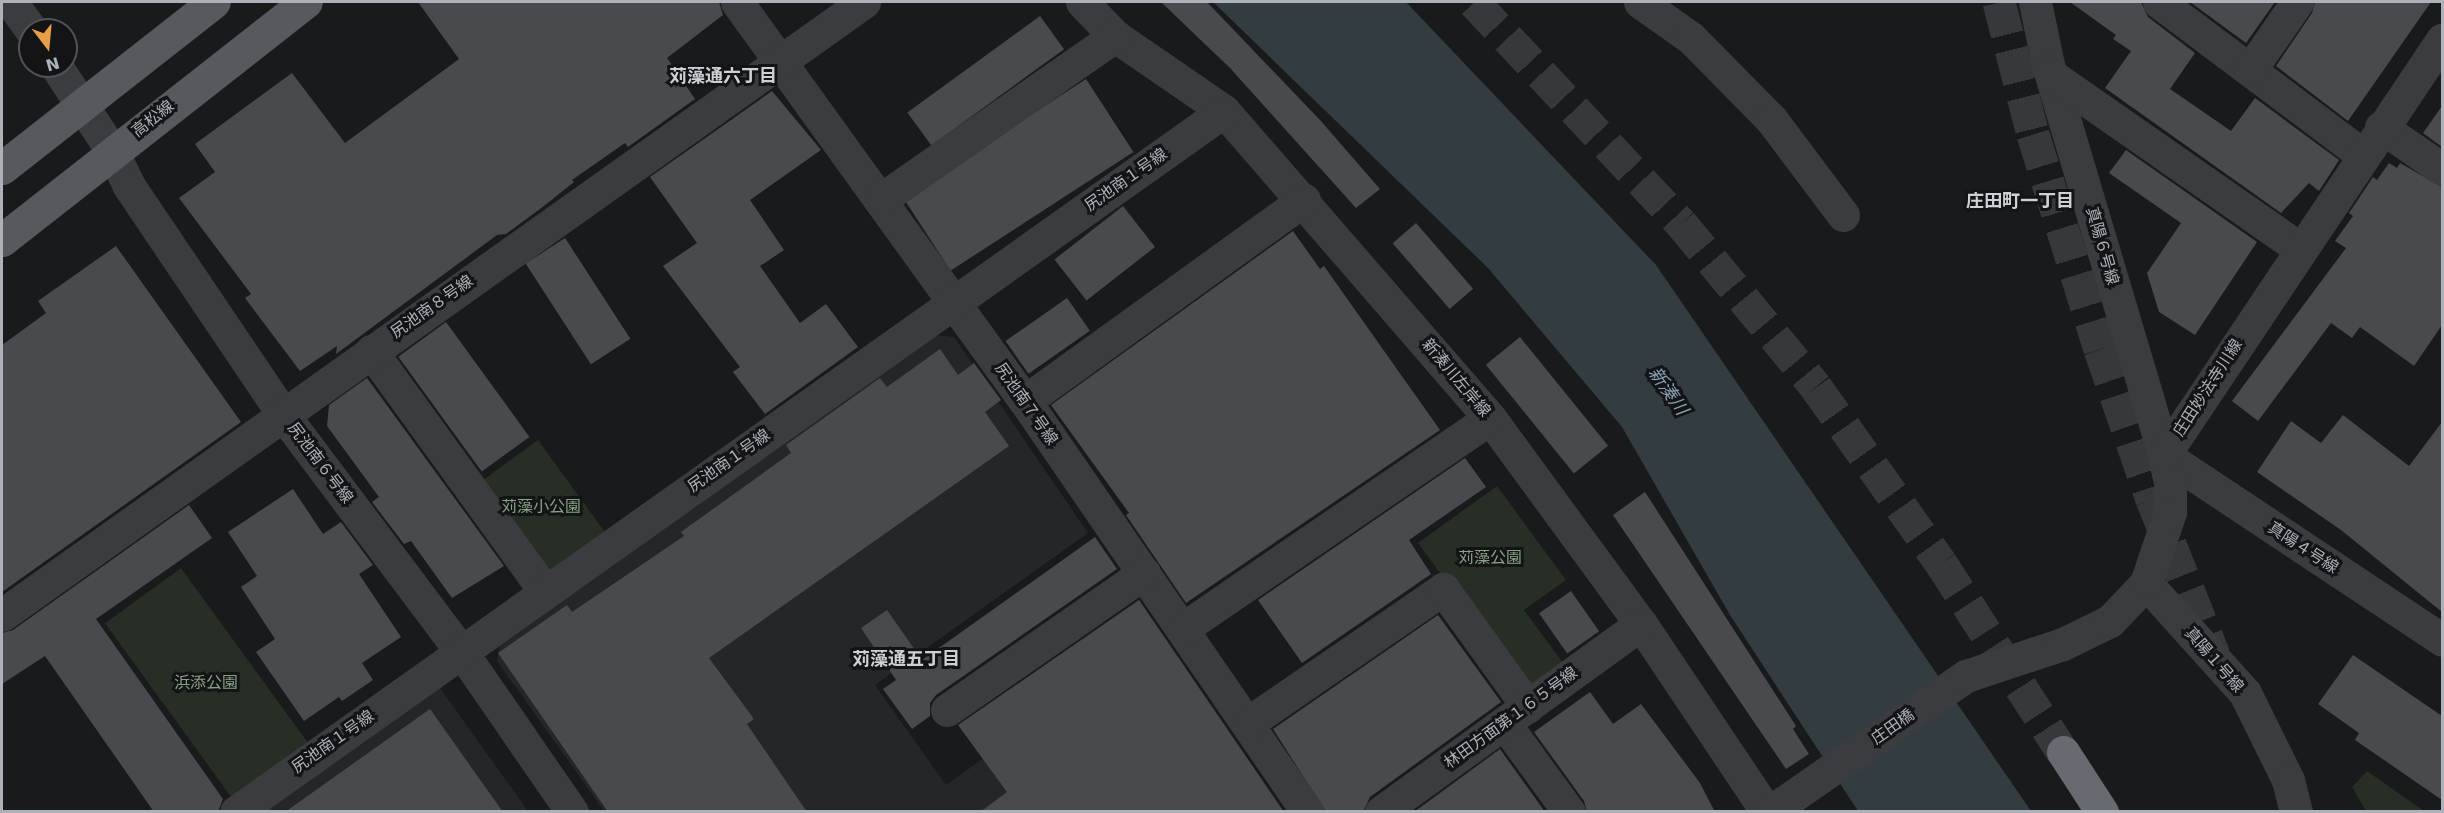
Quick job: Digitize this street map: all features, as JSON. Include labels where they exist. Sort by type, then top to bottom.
[{"type":"highway","points":[[2063,752],[2102,812]]},
{"type":"main road","points":[[2,168],[214,2]]},
{"type":"main road","name":"高松線","points":[[2,240],[112,151],[306,2]]},
{"type":"street","points":[[11,2],[22,18]]},
{"type":"street","name":"尻池南７号線","points":[[737,2],[1025,401],[1307,812]]},
{"type":"street","name":"尻池南８号線","points":[[2,615],[282,413],[864,2]]},
{"type":"street","name":"新湊川左岸線","points":[[1082,2],[1115,36],[1224,111],[1304,200],[1490,418],[1641,624],[1768,812]]},
{"type":"street","points":[[1640,2],[1691,38],[1771,119],[1843,214]]},
{"type":"street","name":"真陽６号線","points":[[2035,2],[2051,75],[2164,455]]},
{"type":"street","points":[[2159,2],[2363,155]]},
{"type":"street","points":[[2250,70],[2297,2]]},
{"type":"street","points":[[880,200],[1115,36]]},
{"type":"street","name":"庄田妙法寺川線","points":[[1966,676],[2063,644],[2110,621],[2146,584],[2169,512],[2170,482],[2164,455],[2381,127],[2442,40]]},
{"type":"street","points":[[2051,75],[2300,249]]},
{"type":"street","name":"尻池南６号線","points":[[65,78],[112,151],[129,186],[282,413],[461,651],[572,812]]},
{"type":"street","name":"尻池南１号線","points":[[236,812],[1224,111]]},
{"type":"street","points":[[2381,127],[2442,169]]},
{"type":"street","points":[[1025,401],[1304,200]]},
{"type":"street","points":[[371,351],[545,591]]},
{"type":"street","points":[[1182,629],[1490,418]]},
{"type":"street","name":"真陽４号線","points":[[2164,455],[2442,640]]},
{"type":"street","points":[[947,710],[1144,573]]},
{"type":"street","name":"真陽１号線","points":[[2146,584],[2245,693],[2288,780],[2296,812]]},
{"type":"street","points":[[1248,723],[1443,589],[1569,812]]},
{"type":"street","name":"林田方面第１６５号線","points":[[1381,812],[1641,624]]},
{"type":"street","name":"庄田橋","points":[[1768,812],[1966,676]]},
{"type":"shaded area","points":[[935,335],[954,337],[1088,533],[875,685],[946,785],[991,753],[1031,811],[604,811],[497,661],[500,641]]},
{"type":"shaded area","points":[[440,688],[528,811],[265,812]]},
{"type":"green space","name":"苅藻小公園","points":[[538,440],[604,531],[545,574],[479,483]]},
{"type":"green space","name":"苅藻公園","points":[[1497,486],[1566,580],[1524,610],[1566,667],[1529,694],[1418,543]]},
{"type":"green space","name":"浜添公園","points":[[181,568],[308,743],[232,798],[105,623]]},
{"type":"green space","points":[[2367,771],[2424,811],[2366,811],[2352,787]]},
{"type":"water","name":"新湊川","points":[[1213,2],[1406,2],[1656,265],[2031,811],[1858,811],[1730,615],[1622,427],[1488,268]]},
{"type":"building","points":[[418,2],[719,2],[723,15],[667,58],[695,99],[628,147],[625,143],[572,180],[574,182],[544,206],[506,234],[497,235],[336,354],[337,346],[300,371],[245,298],[251,294],[179,198],[215,172],[195,144],[292,73],[345,143],[459,59]]},
{"type":"building","points":[[1161,2],[1207,2],[1320,120],[1380,189],[1356,208],[1230,68]]},
{"type":"building","points":[[2070,2],[2141,2],[2148,17],[2195,53],[2170,89],[2231,131],[2255,98],[2339,160],[2319,191],[2309,183],[2281,213],[2105,88],[2131,51],[2113,39],[2116,35]]},
{"type":"building","points":[[2190,2],[2275,2],[2246,43]]},
{"type":"building","points":[[2315,2],[2431,2],[2348,121],[2276,66],[2312,13]]},
{"type":"building","points":[[1040,16],[1064,49],[931,146],[907,112]]},
{"type":"building","points":[[1086,79],[1133,152],[951,271],[903,198]]},
{"type":"building","points":[[772,91],[821,150],[750,200],[784,250],[760,266],[800,323],[826,304],[858,347],[765,414],[733,372],[740,367],[663,266],[697,243],[650,177]]},
{"type":"building","points":[[2442,106],[2442,147],[2423,133]]},
{"type":"building","points":[[2126,150],[2257,242],[2195,335],[2159,312],[2147,273],[2181,223],[2109,173]]},
{"type":"building","points":[[2389,163],[2397,168],[2400,163],[2442,187],[2442,325],[2414,366],[2360,327],[2352,338],[2331,323],[2258,421],[2232,401],[2346,248],[2335,241],[2353,216],[2349,213],[2373,177],[2377,180]]},
{"type":"building","points":[[1123,206],[1155,247],[1086,301],[1054,260]]},
{"type":"building","points":[[1416,223],[1473,289],[1450,309],[1393,243]]},
{"type":"building","points":[[1293,231],[1320,269],[1324,266],[1440,430],[1186,603],[1126,515],[1129,513],[1051,405]]},
{"type":"building","points":[[565,238],[630,339],[591,364],[526,264]]},
{"type":"building","points":[[116,246],[241,422],[2,592],[2,345],[46,313],[38,301]]},
{"type":"building","points":[[1067,298],[1090,331],[1029,374],[1006,341]]},
{"type":"building","points":[[446,322],[529,437],[482,472],[398,357]]},
{"type":"building","points":[[1520,337],[1608,446],[1574,473],[1486,365]]},
{"type":"building","points":[[940,349],[958,375],[974,363],[1001,400],[985,412],[1009,446],[709,658],[754,719],[747,724],[807,812],[608,812],[498,653],[567,605],[572,612],[684,536],[681,532],[791,453],[786,445],[880,378],[887,387]]},
{"type":"building","points":[[367,378],[504,566],[452,598],[411,541],[404,544],[372,502],[379,497],[327,426],[329,405]]},
{"type":"building","points":[[2343,415],[2409,466],[2442,422],[2442,612],[2341,530],[2257,472],[2291,421],[2321,443]]},
{"type":"building","points":[[1465,458],[1486,487],[1409,540],[1431,574],[1302,663],[1258,600]]},
{"type":"building","points":[[293,489],[323,534],[341,522],[373,565],[359,574],[401,637],[362,663],[373,680],[342,701],[339,697],[304,721],[256,652],[275,639],[241,587],[257,576],[228,532]]},
{"type":"building","points":[[1645,492],[1796,726],[1793,729],[1809,754],[1786,769],[1613,515]]},
{"type":"building","points":[[189,505],[212,538],[96,619],[223,799],[218,812],[154,812],[45,656],[2,684],[2,633],[13,630]]},
{"type":"building","points":[[1095,537],[1117,569],[936,695],[930,703],[930,716],[912,729],[883,689],[896,680],[861,628],[887,610],[922,660]]},
{"type":"building","points":[[1571,591],[1599,631],[1567,654],[1539,613]]},
{"type":"building","points":[[1139,600],[1284,812],[980,812],[1007,792],[958,725]]},
{"type":"building","points":[[1438,615],[1501,702],[1370,797],[1363,812],[1326,812],[1273,729]]},
{"type":"building","points":[[2353,655],[2442,716],[2442,800],[2355,740],[2359,733],[2318,704]]},
{"type":"building","points":[[1590,692],[1613,724],[1641,704],[1700,783],[1715,812],[1587,812],[1584,801],[1534,732]]},
{"type":"building","points":[[430,709],[503,812],[285,812]]},
{"type":"building","points":[[1500,749],[1545,812],[1414,812]]},
{"type":"tunnel","points":[[1474,2],[1681,223],[1816,387],[1941,563],[2063,752]]},
{"type":"tunnel","points":[[1999,2],[2033,134],[2100,349],[2152,499],[2214,655]]},
{"type":"district","name":"苅藻通六丁目","points":[[723,76]]},
{"type":"district","name":"庄田町一丁目","points":[[2020,201]]},
{"type":"district","name":"苅藻通五丁目","points":[[906,659]]}]
